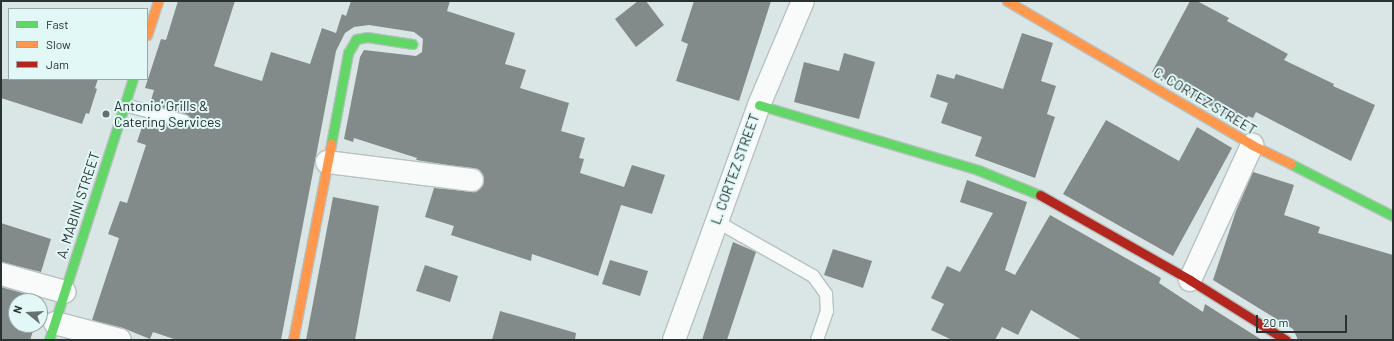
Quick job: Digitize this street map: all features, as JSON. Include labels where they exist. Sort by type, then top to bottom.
[{"type":"street","points":[[148,32],[158,1]]},
{"type":"street","name":"L. CORTEZ STREET","points":[[674,340],[759,105],[804,1]]},
{"type":"street","name":"C. CORTEZ STREET","points":[[1007,1],[1252,145],[1393,216]]},
{"type":"street","points":[[293,340],[348,53],[356,39],[367,37],[412,44]]},
{"type":"street","name":"A. MABINI STREET","points":[[52,332],[133,80]]},
{"type":"street","points":[[759,105],[978,170],[1031,190],[1190,280],[1286,340]]},
{"type":"street","points":[[1190,280],[1252,145]]},
{"type":"street","points":[[327,162],[472,180]]},
{"type":"street","points":[[1,274],[65,292]]},
{"type":"street","points":[[52,332],[120,340]]},
{"type":"lane","points":[[125,105],[184,121]]},
{"type":"lane","points":[[716,221],[813,276],[826,294],[827,311],[817,340]]},
{"type":"building","points":[[178,1],[235,1],[214,66],[262,81],[271,52],[310,64],[322,28],[336,33],[342,14],[346,16],[351,1],[450,1],[447,11],[515,33],[505,64],[526,70],[520,88],[569,103],[561,131],[585,138],[579,158],[584,159],[580,173],[624,187],[632,165],[665,175],[652,214],[621,205],[598,276],[532,254],[531,261],[451,235],[454,226],[425,217],[434,188],[476,192],[484,182],[480,170],[416,160],[417,158],[354,138],[353,142],[344,139],[360,57],[364,50],[416,56],[422,52],[423,39],[414,32],[369,25],[354,27],[345,33],[336,51],[281,340],[177,340],[153,332],[150,339],[123,328],[92,320],[119,238],[108,234],[120,201],[127,203],[146,145],[137,142],[145,118],[182,128],[191,123],[191,119],[186,114],[150,104],[154,90],[145,88],[161,39],[166,40]]},
{"type":"building","points":[[638,1],[646,1],[664,25],[636,47],[615,19]]},
{"type":"building","points":[[694,1],[771,1],[739,101],[676,81],[688,44],[681,41]]},
{"type":"building","points":[[1190,1],[1197,1],[1229,18],[1227,21],[1288,54],[1284,60],[1334,84],[1333,86],[1375,105],[1351,161],[1256,112],[1253,118],[1248,116],[1243,125],[1152,72]]},
{"type":"building","points":[[1022,33],[1053,43],[1041,81],[1056,86],[1047,114],[1055,117],[1035,178],[975,156],[982,137],[941,123],[948,103],[930,97],[937,74],[954,79],[956,74],[1003,89]]},
{"type":"building","points":[[844,53],[875,62],[859,119],[794,102],[804,62],[839,71]]},
{"type":"building","points":[[1,79],[98,80],[95,88],[97,89],[89,114],[86,113],[82,124],[1,98]]},
{"type":"building","points":[[1106,120],[1179,161],[1197,127],[1232,148],[1173,256],[1063,194]]},
{"type":"building","points":[[1253,172],[1294,185],[1284,215],[1320,227],[1318,233],[1393,255],[1393,340],[1298,340],[1293,329],[1213,280],[1236,211]]},
{"type":"building","points":[[967,180],[1027,202],[1005,270],[1015,275],[1050,215],[1161,278],[1159,283],[1203,312],[1205,304],[1262,340],[1082,340],[1031,310],[1018,335],[1002,327],[995,340],[952,340],[931,330],[944,304],[931,298],[947,266],[960,272],[993,213],[960,202]]},
{"type":"building","points":[[333,197],[379,206],[355,340],[306,340]]},
{"type":"building","points":[[1,223],[51,239],[41,272],[1,262]]},
{"type":"building","points":[[733,242],[756,252],[727,340],[702,340]]},
{"type":"building","points":[[833,249],[872,261],[863,288],[824,275]]},
{"type":"building","points":[[610,260],[648,271],[640,296],[602,284]]},
{"type":"building","points":[[425,265],[458,276],[450,302],[416,291]]},
{"type":"building","points":[[1,287],[22,293],[8,293],[8,333],[32,333],[30,340],[1,340]]},
{"type":"building","points":[[500,311],[576,333],[575,340],[492,340]]},
{"type":"traffic: fast","points":[[331,144],[348,53],[356,39],[367,37],[412,44]]},
{"type":"traffic: fast","points":[[49,340],[133,80]]},
{"type":"traffic: fast","points":[[759,105],[978,170],[1040,195]]},
{"type":"traffic: fast","points":[[1291,164],[1393,216]]},
{"type":"traffic: slow","points":[[148,32],[158,1]]},
{"type":"traffic: slow","points":[[1007,1],[1252,145],[1291,164]]},
{"type":"traffic: slow","points":[[293,340],[331,144]]},
{"type":"traffic: jam","points":[[1040,195],[1190,280],[1286,340]]},
{"type":"place","name":"Antonio' Grills & Catering Services","points":[[106,114]]}]
